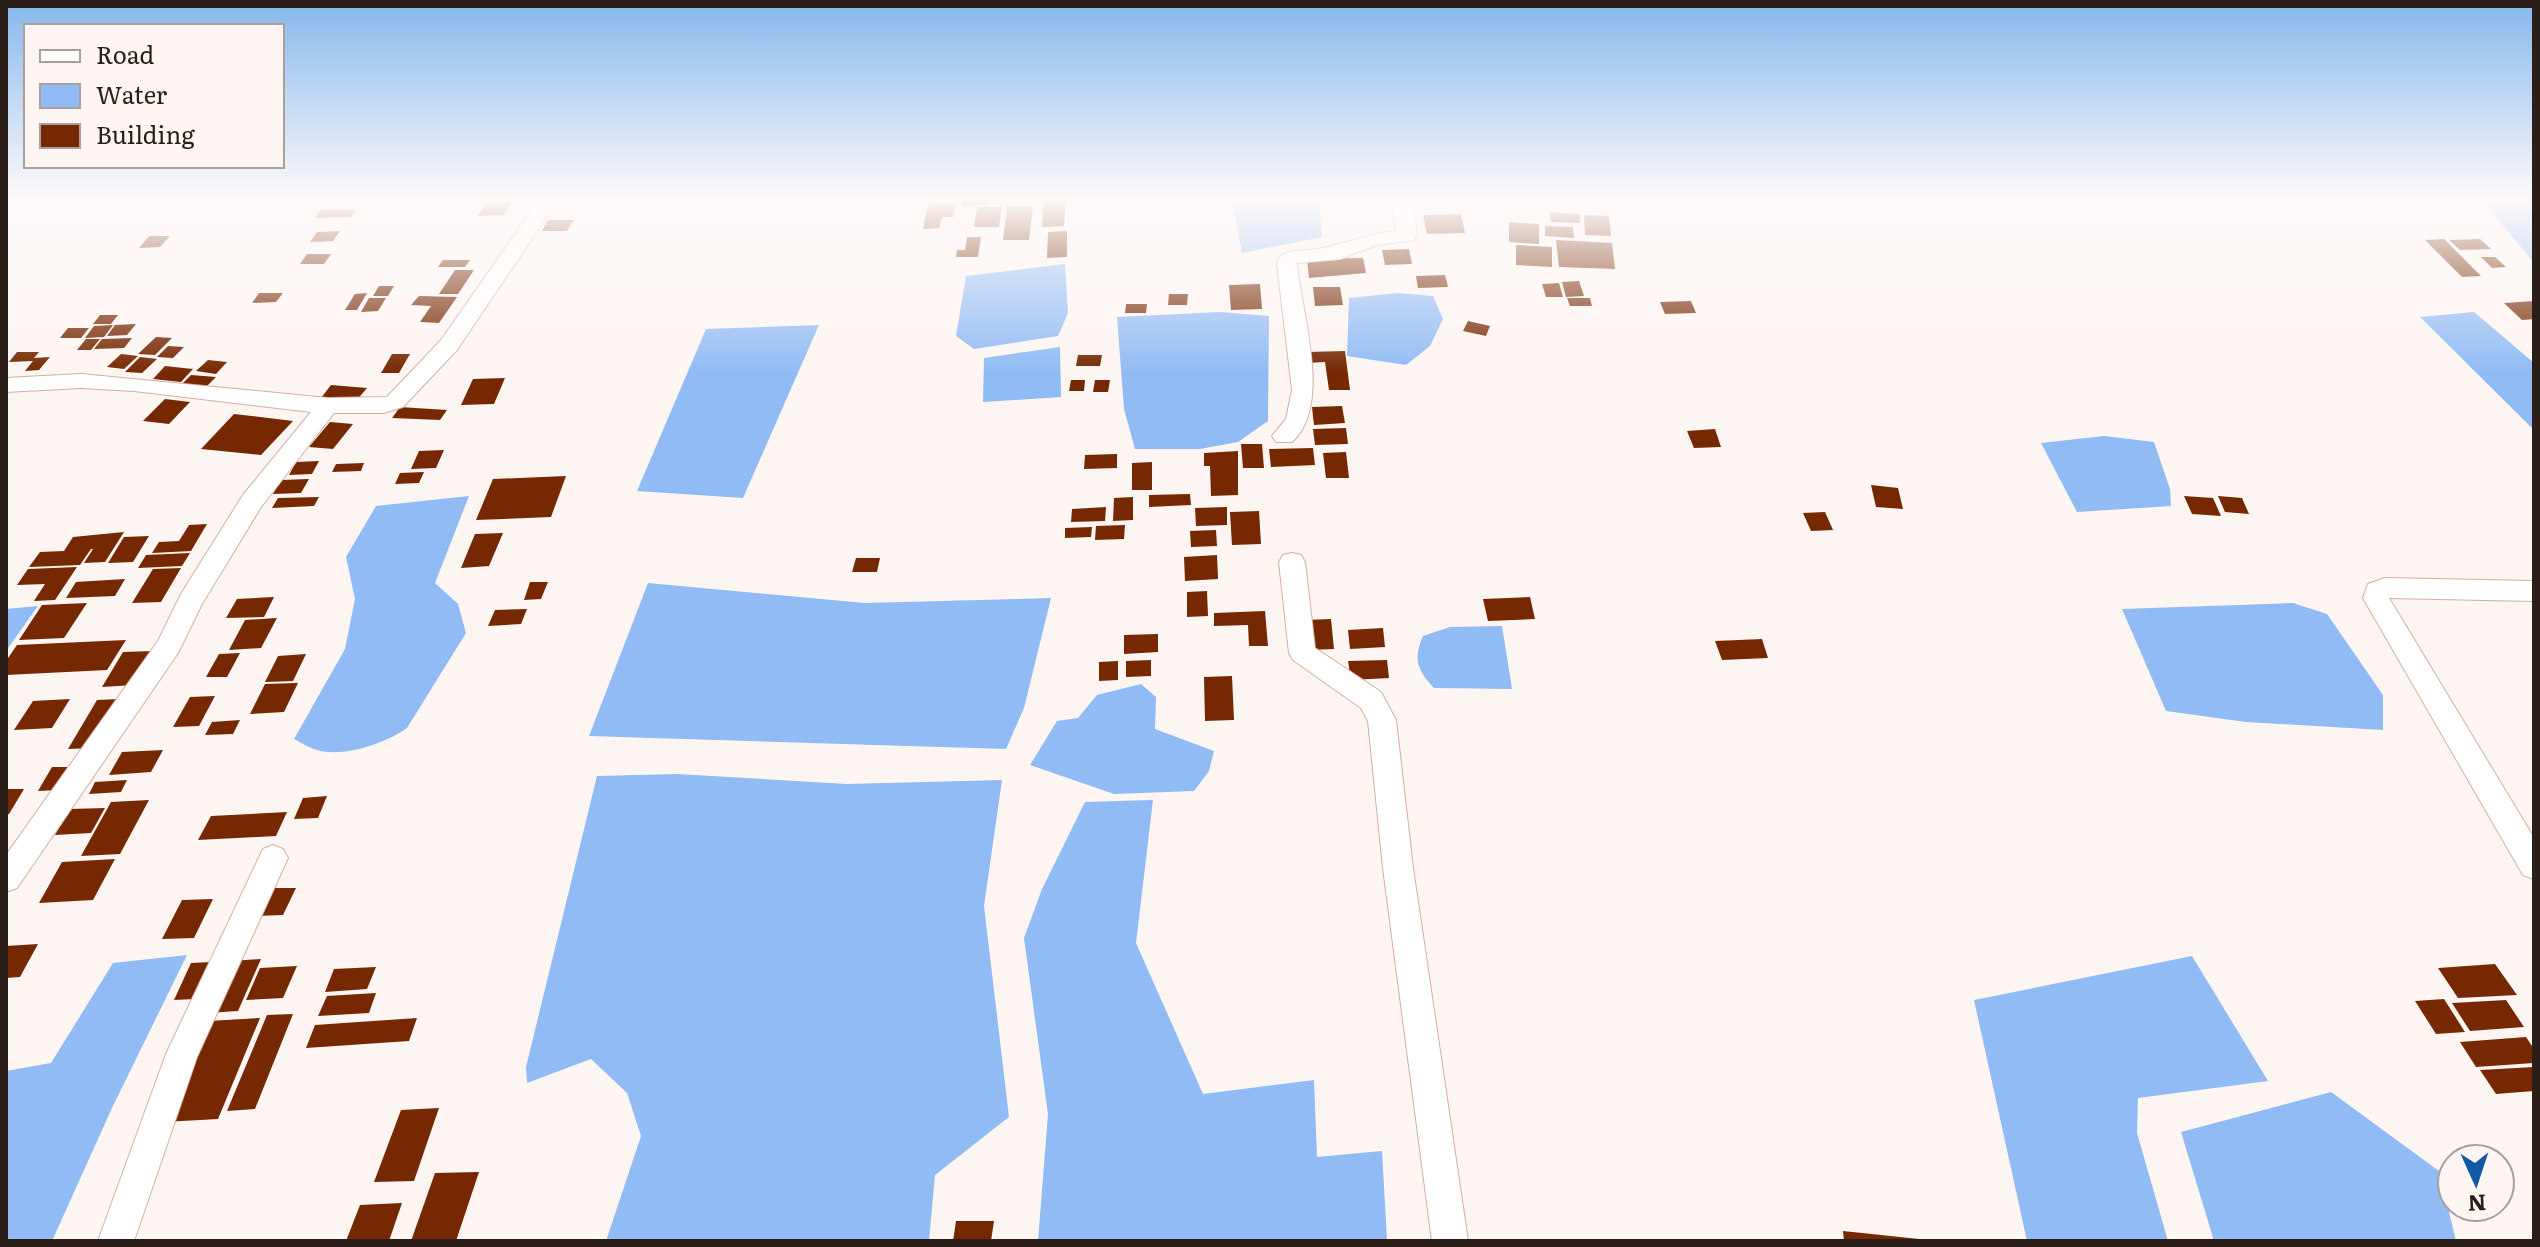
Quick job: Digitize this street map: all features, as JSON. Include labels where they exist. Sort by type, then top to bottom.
[{"type":"street","points":[[6,385],[81,381],[328,406],[395,402],[449,345],[509,258]]},
{"type":"street","points":[[1284,436],[1297,419],[1303,390],[1287,264],[1289,258]]},
{"type":"street","points":[[6,879],[169,646],[190,601],[252,501],[328,406]]},
{"type":"street","points":[[1292,562],[1302,653],[1371,700],[1382,720],[1398,868],[1450,1241]]},
{"type":"street","points":[[2534,591],[2385,588],[2377,591],[2376,598],[2534,866]]},
{"type":"street","points":[[116,1241],[182,1054],[273,858]]},
{"type":"water","points":[[1065,264],[1068,313],[1058,336],[974,349],[956,336],[966,276]]},
{"type":"water","points":[[1398,293],[1433,296],[1443,319],[1430,346],[1406,365],[1347,356],[1349,298]]},
{"type":"water","points":[[1220,312],[1269,316],[1268,421],[1238,442],[1200,449],[1135,449],[1124,409],[1117,317]]},
{"type":"water","points":[[2474,312],[2534,363],[2534,430],[2420,317]]},
{"type":"water","points":[[819,325],[743,498],[637,491],[706,329]]},
{"type":"water","points":[[1060,347],[1061,397],[983,402],[984,358]]},
{"type":"water","points":[[2104,436],[2154,442],[2170,489],[2171,506],[2077,512],[2041,443]]},
{"type":"water","points":[[469,496],[435,583],[458,604],[466,633],[407,728],[376,744],[351,751],[317,750],[294,739],[345,649],[355,599],[346,557],[376,506]]},
{"type":"water","points":[[648,583],[864,603],[1051,598],[1024,708],[1006,749],[589,736]]},
{"type":"water","points":[[2293,603],[2327,614],[2383,695],[2383,730],[2246,722],[2166,711],[2122,609]]},
{"type":"water","points":[[38,606],[6,651],[6,609]]},
{"type":"water","points":[[1502,626],[1512,689],[1434,688],[1424,676],[1418,664],[1423,636],[1450,627]]},
{"type":"water","points":[[1141,684],[1156,697],[1155,729],[1214,751],[1209,771],[1194,791],[1114,794],[1030,765],[1057,721],[1078,718],[1097,695]]},
{"type":"water","points":[[677,774],[847,784],[1002,780],[984,906],[1009,1117],[935,1175],[929,1241],[606,1241],[641,1136],[627,1093],[591,1059],[527,1083],[526,1067],[597,776]]},
{"type":"water","points":[[1153,800],[1136,943],[1203,1094],[1314,1080],[1317,1157],[1382,1151],[1387,1240],[1038,1241],[1048,1114],[1024,938],[1042,889],[1085,802]]},
{"type":"water","points":[[187,955],[112,1108],[52,1241],[6,1241],[6,1071],[51,1063],[113,963]]},
{"type":"water","points":[[2192,956],[2268,1081],[2138,1098],[2137,1133],[2168,1241],[2027,1241],[1974,1000]]},
{"type":"water","points":[[2331,1092],[2436,1169],[2436,1223],[2452,1223],[2456,1241],[2214,1241],[2181,1132]]},
{"type":"building","points":[[304,258],[328,258],[324,264],[300,264]]},
{"type":"building","points":[[1363,258],[1366,273],[1309,278],[1307,259]]},
{"type":"building","points":[[1384,258],[1411,258],[1412,264],[1385,265]]},
{"type":"building","points":[[1516,258],[1552,258],[1552,267],[1516,265]]},
{"type":"building","points":[[1558,258],[1614,258],[1615,269],[1559,267]]},
{"type":"building","points":[[2443,258],[2463,258],[2481,276],[2462,277]]},
{"type":"building","points":[[2482,258],[2496,258],[2506,267],[2492,268]]},
{"type":"building","points":[[443,260],[470,260],[465,267],[438,267]]},
{"type":"building","points":[[455,270],[474,270],[458,294],[439,294]]},
{"type":"building","points":[[1445,275],[1448,287],[1418,288],[1416,276]]},
{"type":"building","points":[[1579,281],[1584,296],[1566,297],[1562,282]]},
{"type":"building","points":[[1559,283],[1563,297],[1546,297],[1542,284]]},
{"type":"building","points":[[1260,284],[1262,309],[1231,310],[1229,285]]},
{"type":"building","points":[[379,286],[394,286],[388,296],[373,296]]},
{"type":"building","points":[[1313,287],[1340,287],[1343,305],[1315,306]]},
{"type":"building","points":[[259,293],[283,293],[276,302],[252,303]]},
{"type":"building","points":[[367,293],[357,310],[345,310],[355,294]]},
{"type":"building","points":[[1169,294],[1188,294],[1187,305],[1168,305]]},
{"type":"building","points":[[419,296],[457,297],[439,323],[420,322],[431,306],[411,305]]},
{"type":"building","points":[[369,298],[386,298],[378,311],[361,312]]},
{"type":"building","points":[[1567,298],[1590,298],[1592,306],[1570,306]]},
{"type":"building","points":[[1691,301],[1696,313],[1665,314],[1660,302]]},
{"type":"building","points":[[2534,301],[2534,319],[2522,320],[2504,303]]},
{"type":"building","points":[[1126,304],[1147,304],[1146,313],[1125,313]]},
{"type":"building","points":[[100,315],[118,315],[111,324],[93,324]]},
{"type":"building","points":[[1468,321],[1490,326],[1486,336],[1463,331]]},
{"type":"building","points":[[136,324],[127,335],[107,336],[115,325]]},
{"type":"building","points":[[113,325],[104,337],[85,338],[94,326]]},
{"type":"building","points":[[68,328],[89,328],[81,338],[60,338]]},
{"type":"building","points":[[156,337],[172,338],[155,355],[138,354]]},
{"type":"building","points":[[132,338],[124,348],[94,349],[102,339]]},
{"type":"building","points":[[86,339],[100,339],[91,350],[77,350]]},
{"type":"building","points":[[168,346],[184,347],[173,358],[157,357]]},
{"type":"building","points":[[1345,351],[1350,390],[1329,390],[1325,362],[1307,363],[1306,352]]},
{"type":"building","points":[[17,352],[39,352],[34,358],[50,357],[39,370],[25,371],[33,361],[9,362]]},
{"type":"building","points":[[121,354],[138,356],[124,369],[107,367]]},
{"type":"building","points":[[392,354],[410,354],[399,373],[381,373]]},
{"type":"building","points":[[1078,355],[1102,355],[1100,366],[1076,366]]},
{"type":"building","points":[[140,357],[157,359],[142,373],[125,372]]},
{"type":"building","points":[[208,360],[227,362],[216,374],[196,371]]},
{"type":"building","points":[[165,366],[193,369],[181,382],[153,379]]},
{"type":"building","points":[[191,375],[216,377],[205,388],[181,385]]},
{"type":"building","points":[[505,378],[494,404],[461,405],[473,379]]},
{"type":"building","points":[[1071,380],[1085,380],[1084,391],[1069,391]]},
{"type":"building","points":[[1095,380],[1110,380],[1108,392],[1093,392]]},
{"type":"building","points":[[331,385],[367,388],[357,400],[321,398]]},
{"type":"building","points":[[165,399],[190,402],[169,424],[143,421]]},
{"type":"building","points":[[1342,406],[1345,423],[1314,425],[1312,407]]},
{"type":"building","points":[[400,407],[447,410],[440,420],[392,418]]},
{"type":"building","points":[[234,414],[293,421],[261,455],[201,449]]},
{"type":"building","points":[[330,422],[353,424],[333,449],[309,447]]},
{"type":"building","points":[[1346,428],[1348,444],[1315,445],[1313,429]]},
{"type":"building","points":[[1715,429],[1721,447],[1694,448],[1687,431]]},
{"type":"building","points":[[1241,444],[1262,444],[1264,468],[1243,468]]},
{"type":"building","points":[[1313,448],[1315,465],[1271,467],[1269,449]]},
{"type":"building","points":[[444,450],[436,468],[411,469],[419,451]]},
{"type":"building","points":[[1238,451],[1238,495],[1211,496],[1210,466],[1204,466],[1204,453]]},
{"type":"building","points":[[1346,452],[1349,478],[1326,478],[1323,453]]},
{"type":"building","points":[[1117,454],[1117,468],[1084,469],[1085,455]]},
{"type":"building","points":[[319,461],[312,474],[289,475],[296,462]]},
{"type":"building","points":[[1152,462],[1152,490],[1132,490],[1132,463]]},
{"type":"building","points":[[364,463],[361,471],[332,472],[336,464]]},
{"type":"building","points":[[424,472],[419,483],[395,484],[400,473]]},
{"type":"building","points":[[566,476],[551,517],[476,520],[493,479]]},
{"type":"building","points":[[309,479],[301,493],[273,494],[281,480]]},
{"type":"building","points":[[1871,485],[1898,488],[1903,509],[1876,507]]},
{"type":"building","points":[[1190,494],[1191,505],[1149,507],[1149,495]]},
{"type":"building","points":[[2184,496],[2213,498],[2221,516],[2192,514]]},
{"type":"building","points":[[2218,496],[2242,498],[2249,514],[2225,512]]},
{"type":"building","points":[[319,497],[314,506],[272,508],[278,498]]},
{"type":"building","points":[[1133,497],[1133,520],[1113,521],[1114,498]]},
{"type":"building","points":[[1106,507],[1105,521],[1071,522],[1072,509]]},
{"type":"building","points":[[1227,507],[1227,525],[1196,526],[1195,508]]},
{"type":"building","points":[[1259,511],[1261,544],[1232,545],[1230,512]]},
{"type":"building","points":[[1825,512],[1833,530],[1811,531],[1803,513]]},
{"type":"building","points":[[207,524],[191,551],[152,553],[159,542],[179,541],[189,525]]},
{"type":"building","points":[[1125,525],[1124,539],[1095,540],[1096,526]]},
{"type":"building","points":[[1092,527],[1091,537],[1065,538],[1065,528]]},
{"type":"building","points":[[1216,530],[1217,546],[1191,547],[1190,531]]},
{"type":"building","points":[[124,532],[105,562],[84,563],[91,549],[80,565],[29,567],[40,552],[64,551],[73,537]]},
{"type":"building","points":[[503,533],[489,566],[461,568],[475,534]]},
{"type":"building","points":[[149,536],[133,562],[108,563],[124,537]]},
{"type":"building","points":[[190,553],[182,566],[138,568],[146,555]]},
{"type":"building","points":[[1217,555],[1218,579],[1185,581],[1184,557]]},
{"type":"building","points":[[856,558],[880,558],[877,572],[852,572]]},
{"type":"building","points":[[77,567],[55,600],[34,601],[45,584],[17,585],[28,569]]},
{"type":"building","points":[[181,568],[161,602],[132,603],[153,569]]},
{"type":"building","points":[[125,579],[115,596],[66,598],[76,582]]},
{"type":"building","points":[[530,582],[548,582],[541,599],[524,600]]},
{"type":"building","points":[[1207,591],[1208,616],[1187,617],[1187,592]]},
{"type":"building","points":[[274,597],[264,617],[226,618],[237,599]]},
{"type":"building","points":[[1530,597],[1535,619],[1488,621],[1483,599]]},
{"type":"building","points":[[87,603],[64,638],[19,640],[42,605]]},
{"type":"building","points":[[527,609],[521,624],[488,626],[495,610]]},
{"type":"building","points":[[1265,611],[1268,646],[1249,646],[1248,625],[1214,626],[1214,613]]},
{"type":"building","points":[[277,618],[261,648],[229,650],[245,620]]},
{"type":"building","points":[[1331,619],[1334,649],[1309,650],[1306,620]]},
{"type":"building","points":[[1383,628],[1385,647],[1350,649],[1348,630]]},
{"type":"building","points":[[1158,634],[1158,652],[1124,654],[1124,635]]},
{"type":"building","points":[[1762,639],[1768,658],[1722,660],[1715,641]]},
{"type":"building","points":[[126,640],[107,670],[6,675],[6,661],[17,645]]},
{"type":"building","points":[[154,651],[134,685],[102,687],[123,652]]},
{"type":"building","points":[[240,653],[227,677],[206,677],[219,654]]},
{"type":"building","points":[[306,654],[293,681],[265,682],[278,656]]},
{"type":"building","points":[[1151,660],[1151,676],[1126,677],[1126,661]]},
{"type":"building","points":[[1387,660],[1389,678],[1351,680],[1348,661]]},
{"type":"building","points":[[1118,661],[1118,680],[1099,681],[1099,662]]},
{"type":"building","points":[[1232,676],[1234,720],[1205,721],[1204,677]]},
{"type":"building","points":[[298,683],[284,712],[250,714],[265,684]]},
{"type":"building","points":[[215,696],[199,726],[173,727],[190,697]]},
{"type":"building","points":[[70,699],[52,728],[14,730],[33,701]]},
{"type":"building","points":[[119,699],[91,748],[68,749],[97,700]]},
{"type":"building","points":[[240,720],[233,734],[205,735],[212,722]]},
{"type":"building","points":[[163,750],[151,772],[109,775],[122,752]]},
{"type":"building","points":[[52,767],[72,767],[58,790],[38,791]]},
{"type":"building","points":[[127,780],[121,792],[89,794],[95,782]]},
{"type":"building","points":[[6,789],[24,789],[9,814],[6,814]]},
{"type":"building","points":[[327,796],[318,818],[294,819],[303,798]]},
{"type":"building","points":[[149,800],[120,854],[81,856],[111,802]]},
{"type":"building","points":[[105,808],[91,833],[55,835],[70,809]]},
{"type":"building","points":[[287,812],[276,836],[198,840],[211,816]]},
{"type":"building","points":[[115,859],[93,900],[39,903],[62,862]]},
{"type":"building","points":[[269,888],[296,888],[283,915],[256,916]]},
{"type":"building","points":[[213,899],[194,938],[162,939],[182,900]]},
{"type":"building","points":[[38,944],[20,977],[6,978],[6,946]]},
{"type":"building","points":[[261,959],[238,1011],[207,1013],[231,961]]},
{"type":"building","points":[[212,962],[195,999],[174,1000],[191,963]]},
{"type":"building","points":[[2495,964],[2517,995],[2458,998],[2438,968]]},
{"type":"building","points":[[297,966],[283,998],[246,1000],[260,968]]},
{"type":"building","points":[[376,967],[367,989],[325,992],[334,969]]},
{"type":"building","points":[[376,993],[369,1013],[318,1016],[327,996]]},
{"type":"building","points":[[2444,999],[2465,1032],[2436,1034],[2415,1001]]},
{"type":"building","points":[[2506,1000],[2524,1027],[2470,1031],[2452,1003]]},
{"type":"building","points":[[293,1014],[255,1109],[227,1111],[267,1015]]},
{"type":"building","points":[[260,1018],[218,1119],[164,1122],[209,1021]]},
{"type":"building","points":[[417,1018],[409,1041],[306,1048],[315,1025]]},
{"type":"building","points":[[2526,1037],[2534,1049],[2534,1063],[2476,1067],[2460,1042]]},
{"type":"building","points":[[2534,1067],[2534,1091],[2496,1094],[2480,1070]]},
{"type":"building","points":[[439,1108],[414,1181],[374,1182],[401,1110]]},
{"type":"building","points":[[479,1172],[456,1241],[411,1241],[435,1173]]},
{"type":"building","points":[[402,1203],[389,1241],[346,1241],[360,1205]]},
{"type":"building","points":[[956,1221],[994,1221],[991,1241],[953,1241]]},
{"type":"building","points":[[1843,1231],[1919,1239],[1919,1241],[1844,1241]]}]
